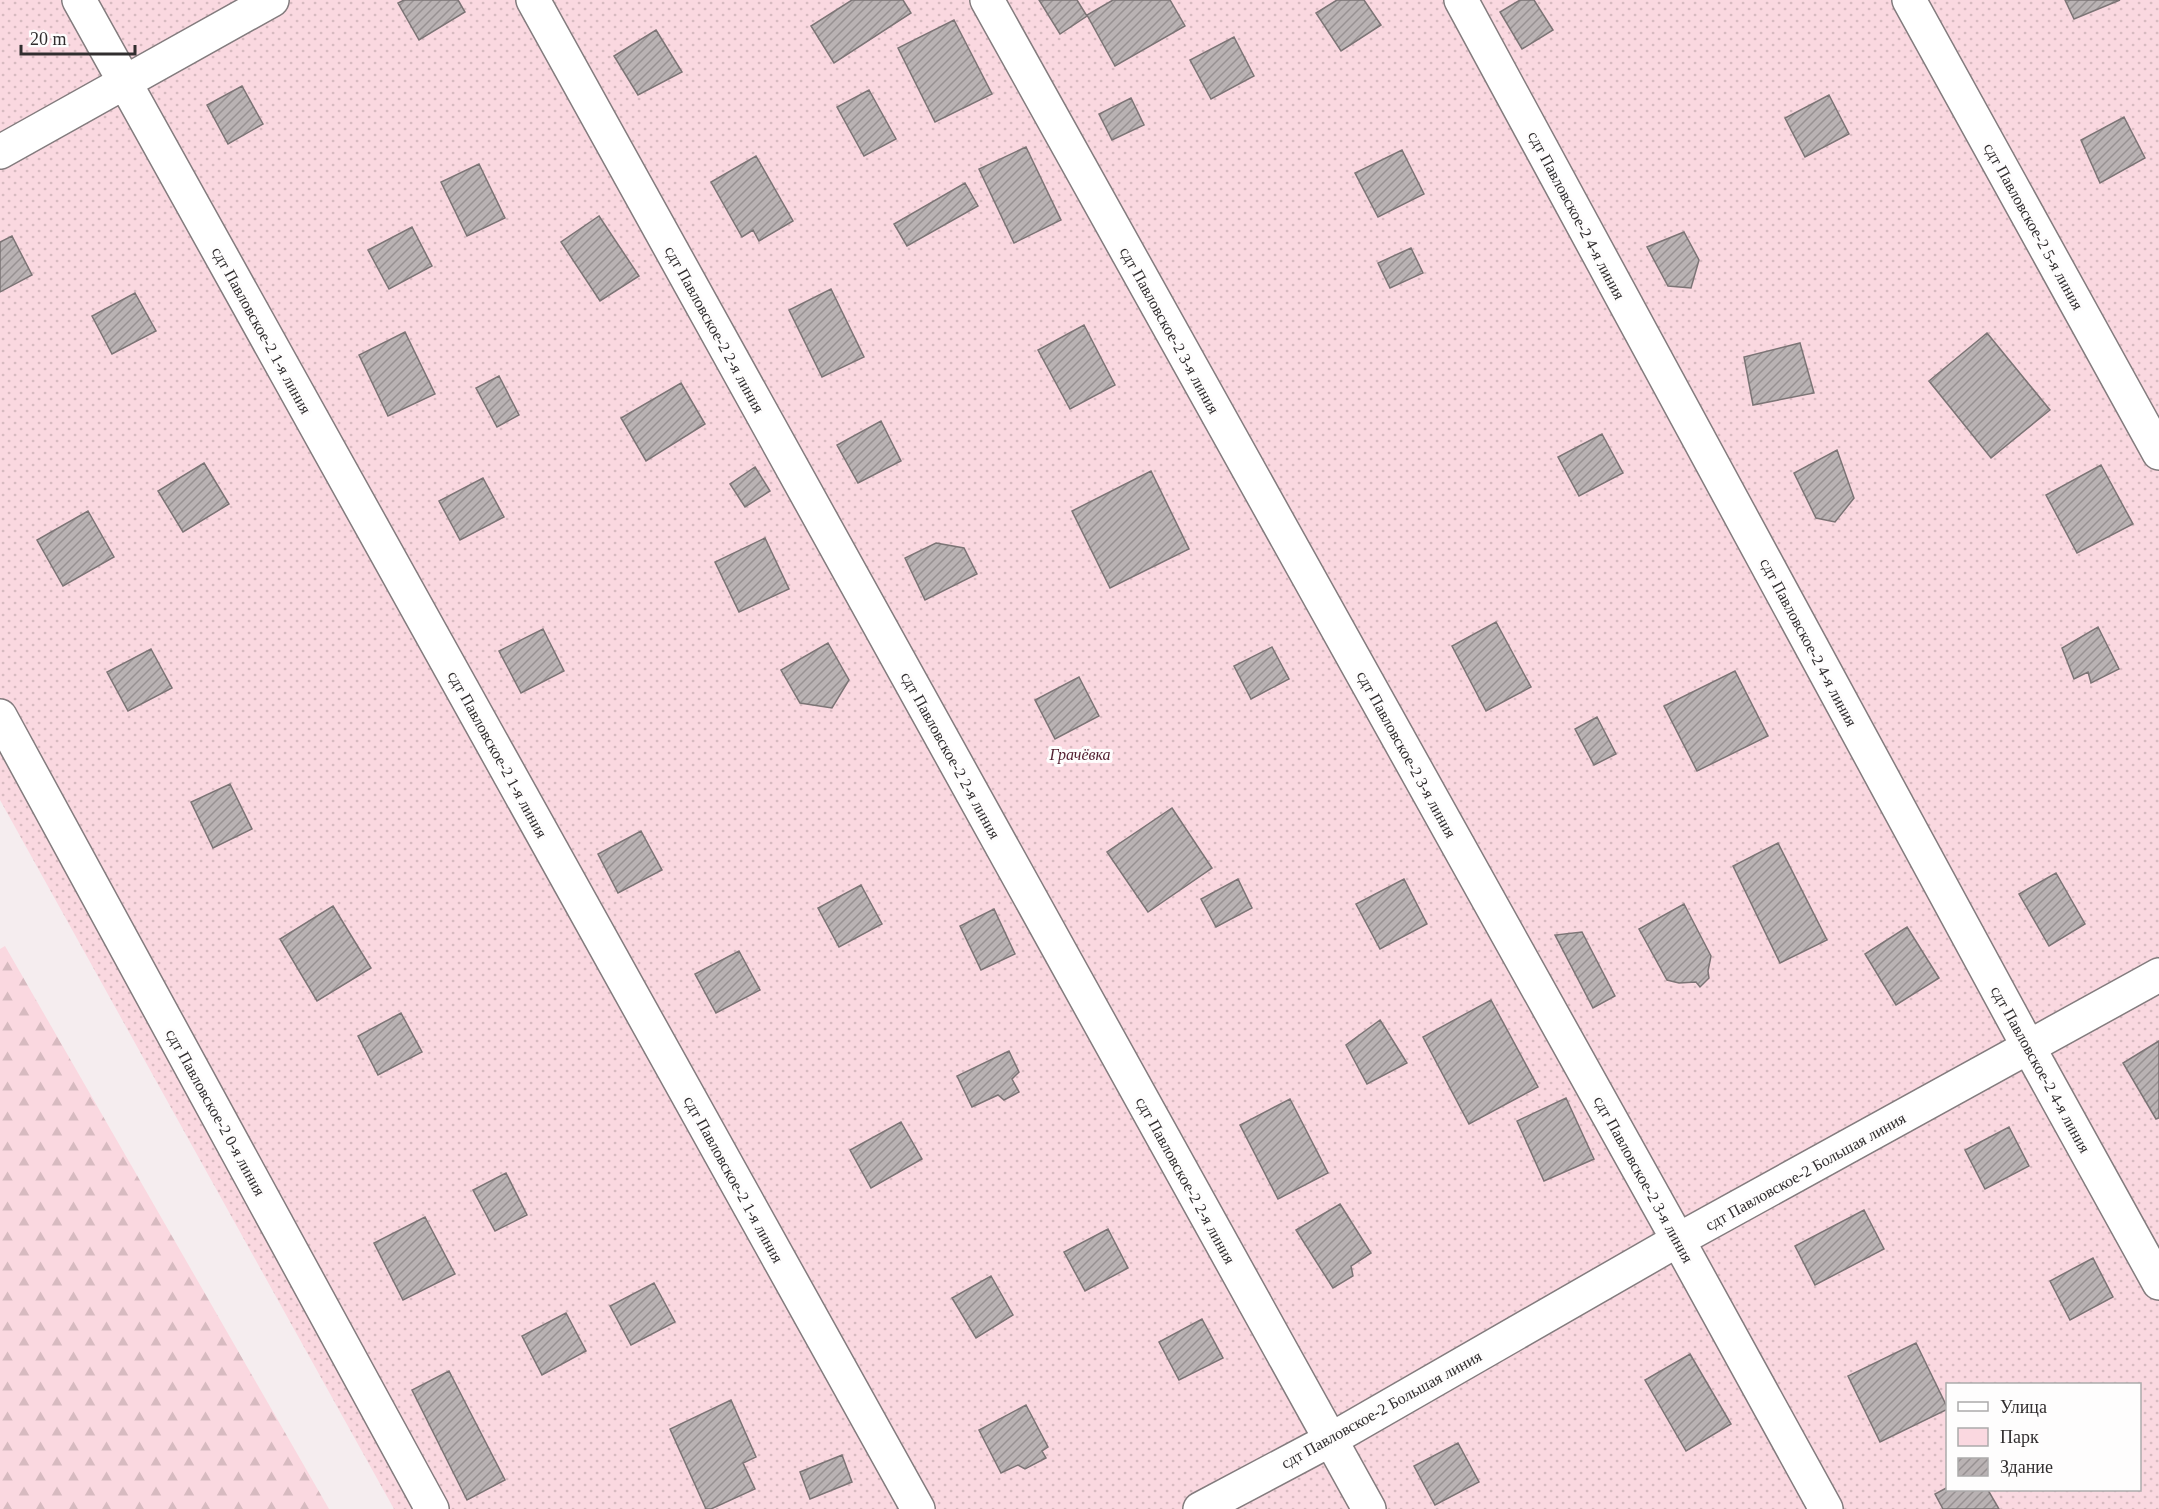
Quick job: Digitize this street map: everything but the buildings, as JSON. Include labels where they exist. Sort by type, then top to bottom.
[{"type":"lane","name":"сдт Павловское-2 1-я линия","points":[[79,0],[918,1509]]},
{"type":"lane","points":[[0,152],[272,0]]},
{"type":"lane","name":"сдт Павловское-2 2-я линия","points":[[533,0],[1369,1509]]},
{"type":"lane","name":"сдт Павловское-2 3-я линия","points":[[987,0],[1826,1509]]},
{"type":"lane","name":"сдт Павловское-2 4-я линия","points":[[1461,0],[2028,1047],[2159,1283]]},
{"type":"lane","name":"сдт Павловское-2 5-я линия","points":[[1909,0],[2159,453]]},
{"type":"lane","name":"сдт Павловское-2 0-я линия","points":[[0,716],[432,1509]]},
{"type":"lane","name":"сдт Павловское-2 Большая линия","points":[[1200,1509],[1330,1440],[1678,1240],[2159,975]]},
{"type":"green space","name":"Грачёвка","points":[[0,0],[2159,0],[2159,1509],[394,1509],[0,800]]},
{"type":"green space","points":[[5,946],[329,1509],[0,1509],[0,949]]}]
